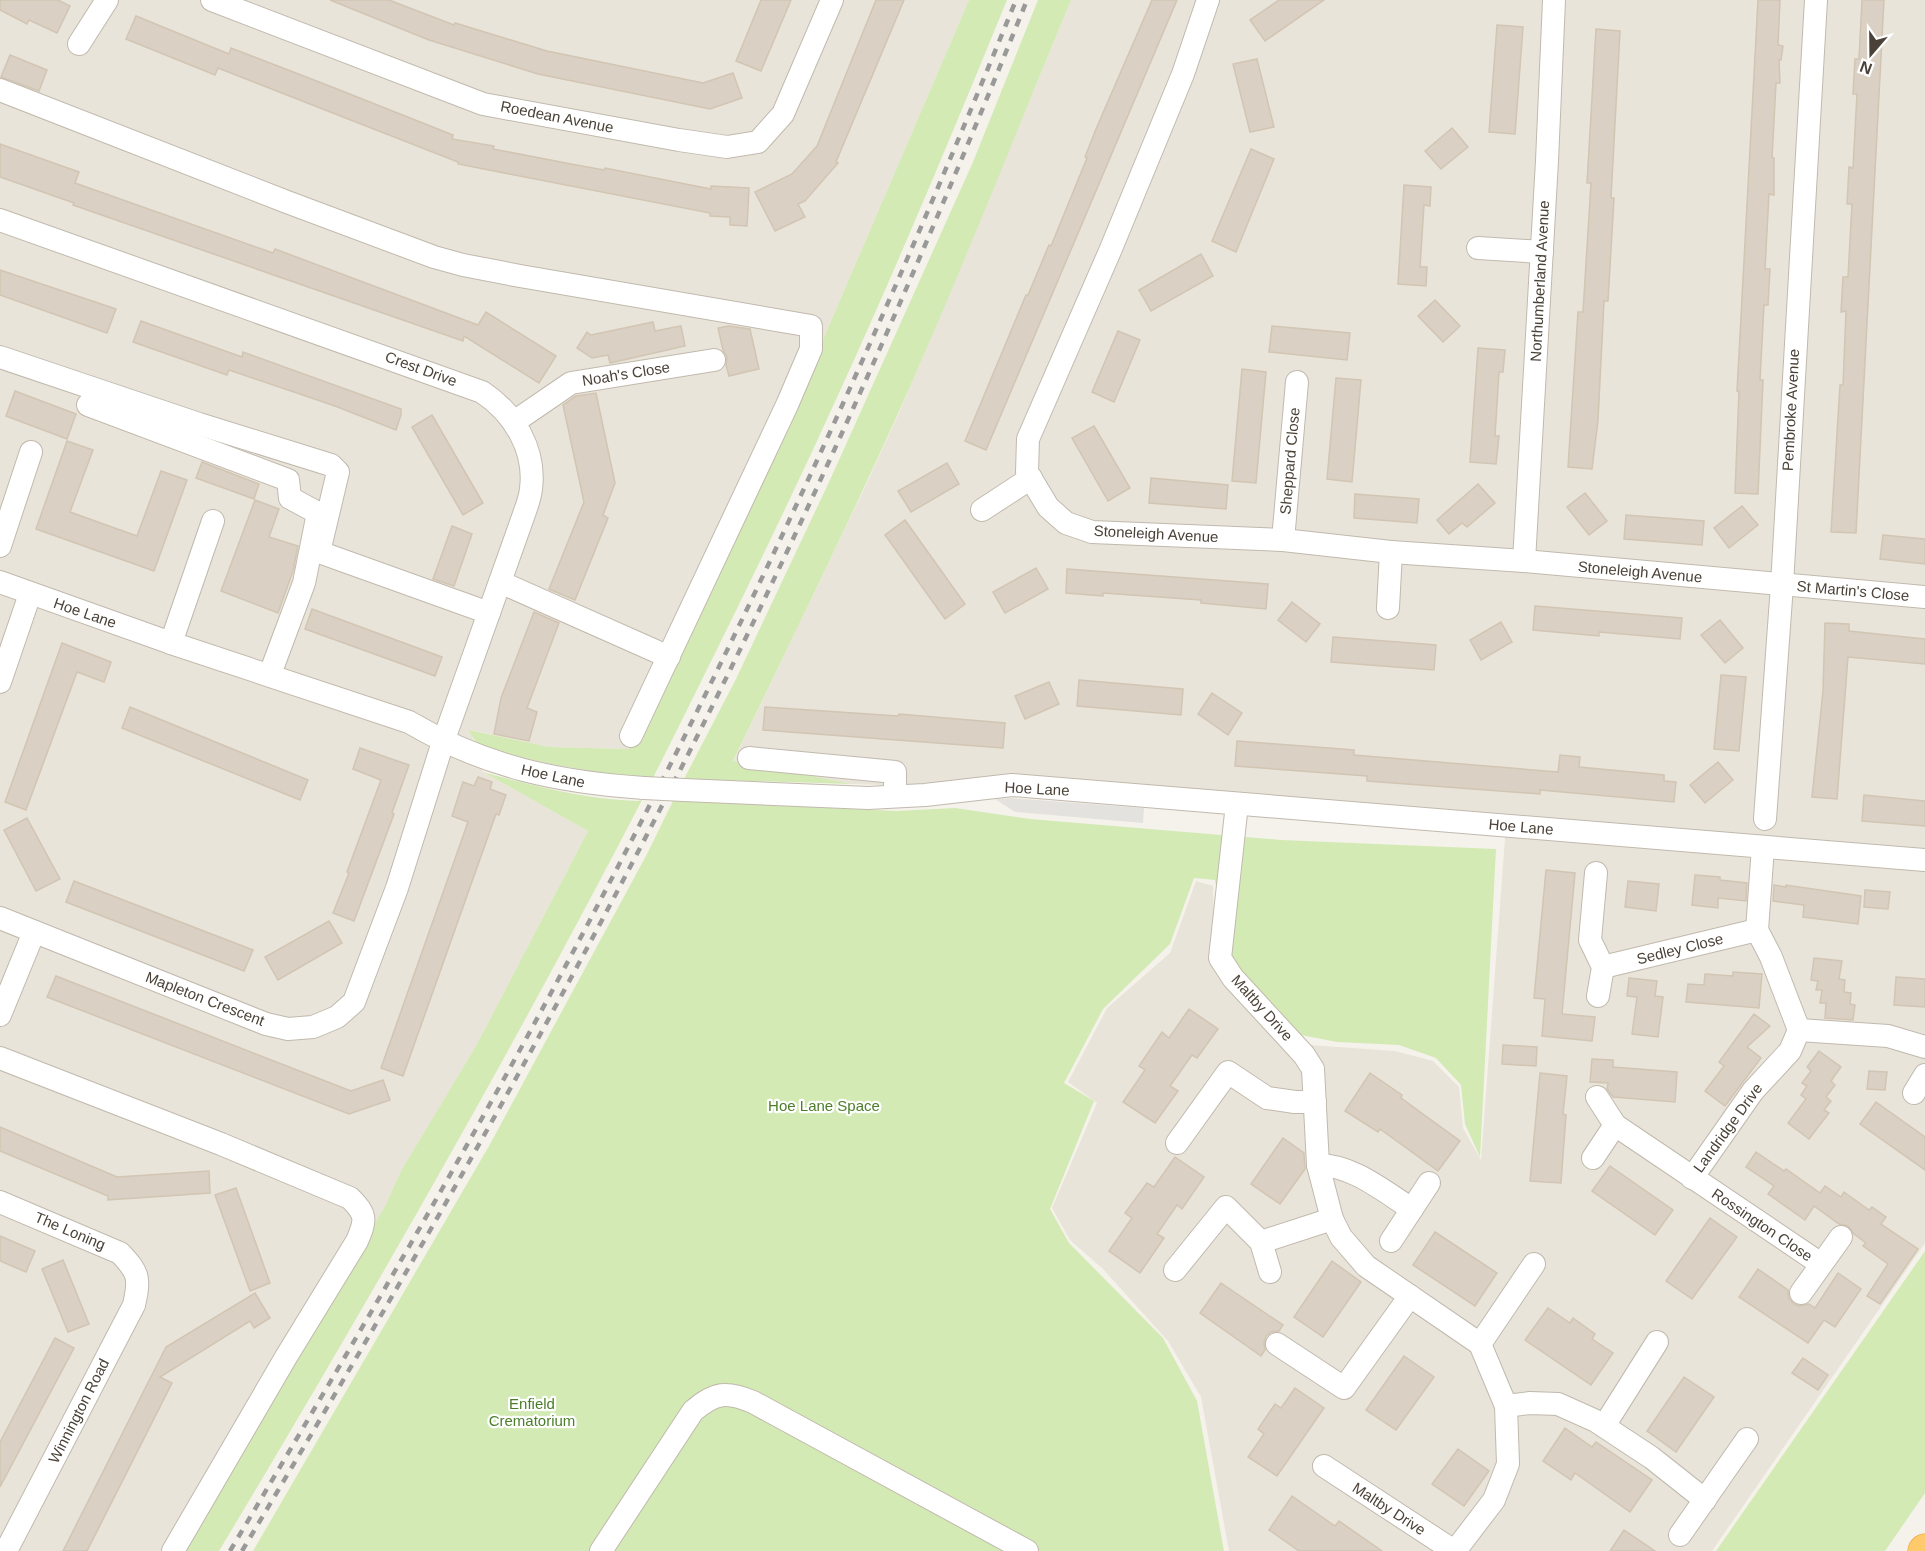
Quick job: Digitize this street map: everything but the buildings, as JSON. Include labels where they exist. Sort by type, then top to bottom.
[{"type":"street","points":[[79,44],[107,0]]},
{"type":"street","name":"Roedean Avenue","points":[[212,0],[483,104],[727,147],[758,142],[783,114],[832,0]]},
{"type":"street","name":"Stoneleigh Avenue","points":[[1208,0],[1173,96],[1110,251],[1028,439],[1027,472],[1048,507],[1066,523],[1092,532],[1283,540],[1391,552],[1524,561],[1782,585]]},
{"type":"street","name":"Northumberland Avenue","points":[[1524,561],[1554,0]]},
{"type":"street","name":"Pembroke Avenue","points":[[1764,819],[1782,585],[1816,0]]},
{"type":"street","points":[[0,90],[287,202],[463,266],[811,326],[811,349],[795,386],[631,736]]},
{"type":"street","name":"Crest Drive","points":[[0,220],[468,386],[483,392],[495,401],[514,422],[528,453],[531,490],[443,742]]},
{"type":"street","points":[[1478,248],[1542,252]]},
{"type":"street","points":[[0,357],[331,465],[338,472],[318,552],[489,614]]},
{"type":"street","name":"Noah's Close","points":[[514,422],[571,383],[714,360]]},
{"type":"street","name":"Sheppard Close","points":[[1283,540],[1298,382]]},
{"type":"street","points":[[88,405],[288,480],[290,498],[318,513],[304,584],[270,674]]},
{"type":"street","points":[[0,546],[31,452]]},
{"type":"street","points":[[982,510],[1030,478]]},
{"type":"street","points":[[171,643],[213,521]]},
{"type":"street","points":[[1388,608],[1391,552]]},
{"type":"street","name":"Hoe Lane","points":[[0,582],[171,643],[409,722],[443,742],[492,762],[593,784],[868,798],[1012,785],[1925,860]]},
{"type":"street","points":[[500,582],[669,657]]},
{"type":"street","name":"St Martin's Close","points":[[1782,585],[1925,597]]},
{"type":"street","points":[[0,682],[30,594]]},
{"type":"street","name":"Mapleton Crescent","points":[[0,918],[266,1024],[288,1029],[313,1027],[337,1017],[354,1002],[397,888],[443,742]]},
{"type":"street","points":[[749,758],[895,772],[895,796]]},
{"type":"street","name":"Maltby Drive","points":[[1237,804],[1220,958],[1233,978],[1304,1055],[1312,1070],[1318,1165],[1332,1219],[1341,1237],[1366,1266],[1480,1344],[1506,1406],[1508,1464],[1494,1500],[1454,1551],[1324,1466]]},
{"type":"street","points":[[1763,847],[1757,930],[1771,957],[1799,1030],[1888,1036],[1925,1047]]},
{"type":"street","points":[[1596,873],[1590,940],[1603,967],[1598,996]]},
{"type":"street","name":"Sedley Close","points":[[1603,967],[1757,930]]},
{"type":"street","points":[[0,1015],[34,932]]},
{"type":"street","name":"Landridge Drive","points":[[1692,1178],[1753,1090],[1790,1051],[1799,1030]]},
{"type":"street","points":[[0,1058],[221,1144],[350,1198],[362,1209],[365,1222],[357,1241],[286,1357],[173,1551]]},
{"type":"street","points":[[1177,1143],[1228,1072],[1267,1098],[1315,1102]]},
{"type":"street","name":"Rossington Close","points":[[1597,1097],[1615,1125],[1821,1264]]},
{"type":"street","points":[[1593,1158],[1615,1125]]},
{"type":"street","points":[[1318,1165],[1334,1165],[1351,1171],[1412,1209]]},
{"type":"street","points":[[1391,1241],[1429,1183]]},
{"type":"street","name":"The Loning","points":[[0,1202],[105,1245],[120,1253],[134,1268]]},
{"type":"street","points":[[1175,1270],[1226,1207],[1261,1242],[1270,1272]]},
{"type":"street","points":[[1261,1242],[1332,1219]]},
{"type":"street","name":"Rossington Close","points":[[1801,1293],[1841,1237]]},
{"type":"street","points":[[1480,1344],[1533,1264]]},
{"type":"street","name":"Winnington Road","points":[[6,1551],[134,1305],[138,1275],[134,1268]]},
{"type":"street","points":[[1277,1344],[1344,1389],[1410,1296]]},
{"type":"street","points":[[1604,1426],[1658,1342]]},
{"type":"street","points":[[601,1551],[693,1411],[706,1400],[723,1394],[737,1395],[753,1402],[1027,1551]]},
{"type":"street","points":[[1506,1406],[1530,1403],[1558,1404],[1604,1426],[1652,1458],[1705,1500]]},
{"type":"street","points":[[1680,1535],[1747,1439]]},
{"type":"shaded area","points":[[0,0],[969,0],[825,335],[754,490],[629,749],[549,747],[470,730],[483,772],[588,831],[476,1046],[402,1169],[385,1206],[180,1551],[0,1551]]},
{"type":"shaded area","points":[[1071,0],[1925,0],[1925,1243],[1712,1551],[1229,1551],[1201,1397],[1168,1341],[1103,1269],[1070,1240],[1052,1208],[1097,1103],[1068,1082],[1107,1008],[1170,953],[1196,881],[1213,886],[1215,967],[1281,1043],[1395,1051],[1433,1061],[1459,1087],[1463,1128],[1481,1160],[1506,825],[919,786],[852,784],[733,762],[898,415]]},
{"type":"shaded area","points":[[1011,798],[1144,808],[1143,823],[1015,812],[995,799]]},
{"type":"green space","points":[[969,0],[1007,0],[925,198],[839,393],[771,538],[653,778],[607,774],[487,749],[474,739],[469,730],[549,747],[629,749],[754,490],[825,335]]},
{"type":"green space","points":[[1038,0],[1071,0],[896,418],[733,761],[852,784],[684,779],[736,679],[830,480],[973,162]]},
{"type":"green space","points":[[483,772],[578,795],[617,800],[642,800],[489,1085],[329,1365],[219,1551],[180,1551],[385,1206],[402,1169],[476,1046],[588,831]]},
{"type":"green space","name":"Hoe Lane Space","points":[[673,801],[896,811],[955,808],[1030,819],[1281,840],[1496,849],[1480,1157],[1465,1124],[1461,1085],[1436,1058],[1399,1045],[1337,1042],[1296,1034],[1229,958],[1215,880],[1194,878],[1170,944],[1103,1009],[1064,1083],[1094,1101],[1050,1209],[1069,1243],[1163,1338],[1197,1401],[1224,1551],[253,1551],[489,1146],[647,854]]},
{"type":"green space","points":[[1925,1251],[1925,1493],[1885,1551],[1716,1551]]},
{"type":"railway","points":[[230,1551],[467,1145],[558,980],[659,787],[768,565],[871,341],[1016,0]]},
{"type":"railway","points":[[242,1551],[384,1311],[476,1149],[566,987],[668,795],[831,458],[931,230],[1027,0]]},
{"type":"park label","name":"Enfield Crematorium","points":[[532,1412]]}]
